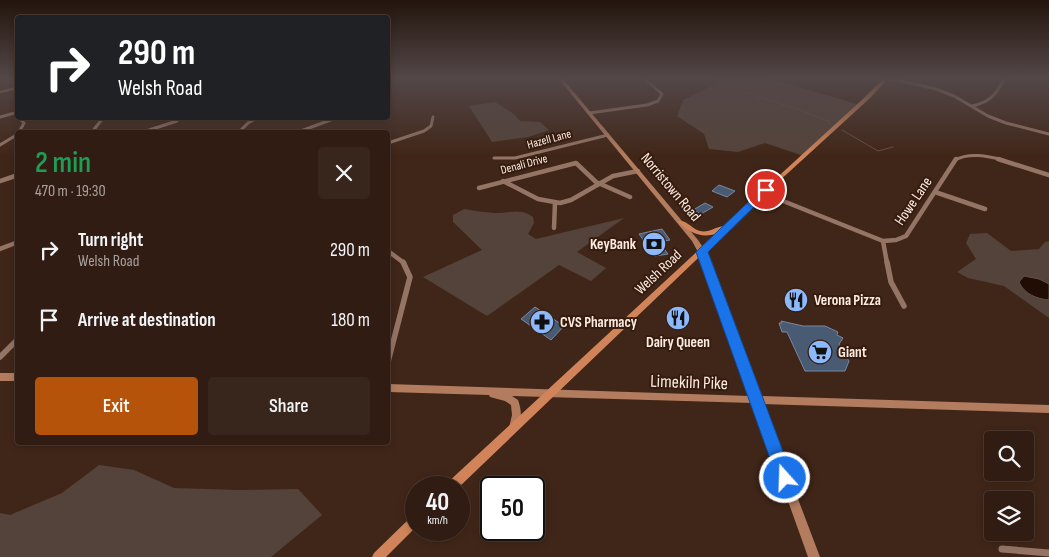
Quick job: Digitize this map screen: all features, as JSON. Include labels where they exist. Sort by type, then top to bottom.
[{"type":"main road","name":"Norristown Road","points":[[582,104],[681,222],[702,252],[814,557]]},
{"type":"main road","name":"Welsh Road","points":[[463,476],[738,217],[861,104]]},
{"type":"main road","points":[[681,222],[693,231],[711,234],[738,217]]},
{"type":"main road","points":[[0,377],[15,377]]},
{"type":"main road","name":"Limekiln Pike","points":[[390,388],[1049,410]]},
{"type":"main road","points":[[466,390],[497,395],[508,398],[515,403],[517,415],[514,428]]},
{"type":"main road","points":[[378,557],[405,531]]},
{"type":"street","points":[[589,113],[651,104]]},
{"type":"street","points":[[968,104],[1006,123],[1049,134]]},
{"type":"street","points":[[971,106],[982,104]]},
{"type":"street","points":[[0,117],[15,115]]},
{"type":"street","points":[[390,142],[431,126],[433,117]]},
{"type":"street","points":[[94,130],[101,120]]},
{"type":"street","points":[[241,130],[253,120]]},
{"type":"street","points":[[303,130],[331,120]]},
{"type":"street","points":[[151,130],[177,122]]},
{"type":"street","name":"Hazell Lane","points":[[494,158],[515,158],[608,135]]},
{"type":"street","points":[[0,145],[15,136]]},
{"type":"street","name":"Howe Lane","points":[[883,241],[896,240],[906,236],[956,160],[962,156],[988,156],[1049,175]]},
{"type":"street","name":"Denali Drive","points":[[479,188],[502,180],[576,163],[598,183]]},
{"type":"street","points":[[502,180],[538,199],[555,203],[571,200],[613,176],[638,171]]},
{"type":"street","points":[[0,181],[15,176]]},
{"type":"street","points":[[598,183],[630,197]]},
{"type":"street","points":[[935,192],[985,209]]},
{"type":"street","points":[[763,194],[864,236],[883,241],[891,282],[904,306]]},
{"type":"street","points":[[554,228],[555,203]]},
{"type":"street","points":[[0,249],[15,243]]},
{"type":"street","points":[[390,253],[403,260],[410,277],[390,354]]},
{"type":"street","points":[[0,358],[15,342]]},
{"type":"street","points":[[1002,549],[1049,554]]},
{"type":"shaded area","points":[[498,104],[514,114],[520,121],[540,122],[549,130],[528,137],[492,142],[469,106]]},
{"type":"shaded area","points":[[682,104],[860,105],[804,156],[765,143],[738,152],[709,149],[704,134],[677,116]]},
{"type":"shaded area","points":[[464,209],[495,213],[519,212],[528,214],[533,217],[534,223],[528,234],[536,239],[624,218],[577,252],[606,268],[591,281],[559,265],[487,316],[423,277],[482,250],[453,222],[453,215]]},
{"type":"shaded area","points":[[987,233],[1011,251],[1039,249],[1045,242],[1049,241],[1049,318],[1004,286],[968,278],[957,272],[976,259],[966,243],[970,234]]},
{"type":"shaded area","points":[[1024,276],[1039,279],[1049,284],[1049,300],[1036,297],[1024,290],[1019,282]]},
{"type":"shaded area","points":[[99,465],[134,470],[174,488],[298,489],[322,515],[271,557],[0,557],[0,513],[10,515],[62,493]]},
{"type":"building","points":[[719,185],[735,191],[727,197],[712,191]]},
{"type":"building","points":[[705,203],[713,207],[701,214],[693,210]]},
{"type":"building","name":"KeyBank","points":[[662,229],[670,240],[659,242],[668,254],[655,256],[639,234]]},
{"type":"building","name":"CVS Pharmacy","points":[[535,307],[564,326],[551,340],[521,319]]},
{"type":"building","name":"Dairy Queen","points":[[673,310],[689,319],[683,325],[667,316]]},
{"type":"building","name":"Giant","points":[[781,321],[803,326],[825,326],[838,332],[837,335],[843,338],[839,344],[849,361],[845,371],[805,371],[787,332],[782,332],[779,323],[782,323]]},
{"type":"waterway","points":[[781,104],[830,122],[830,125]]},
{"type":"waterway","points":[[842,130],[878,151],[893,147]]},
{"type":"place","name":"KeyBank","points":[[654,244]]},
{"type":"place","name":"Verona Pizza","points":[[796,300]]},
{"type":"place","name":"Dairy Queen","points":[[678,318]]},
{"type":"place","name":"CVS Pharmacy","points":[[542,322]]},
{"type":"place","name":"Giant","points":[[820,352]]},
{"type":"route","points":[[766,190],[702,252],[785,478]]}]
